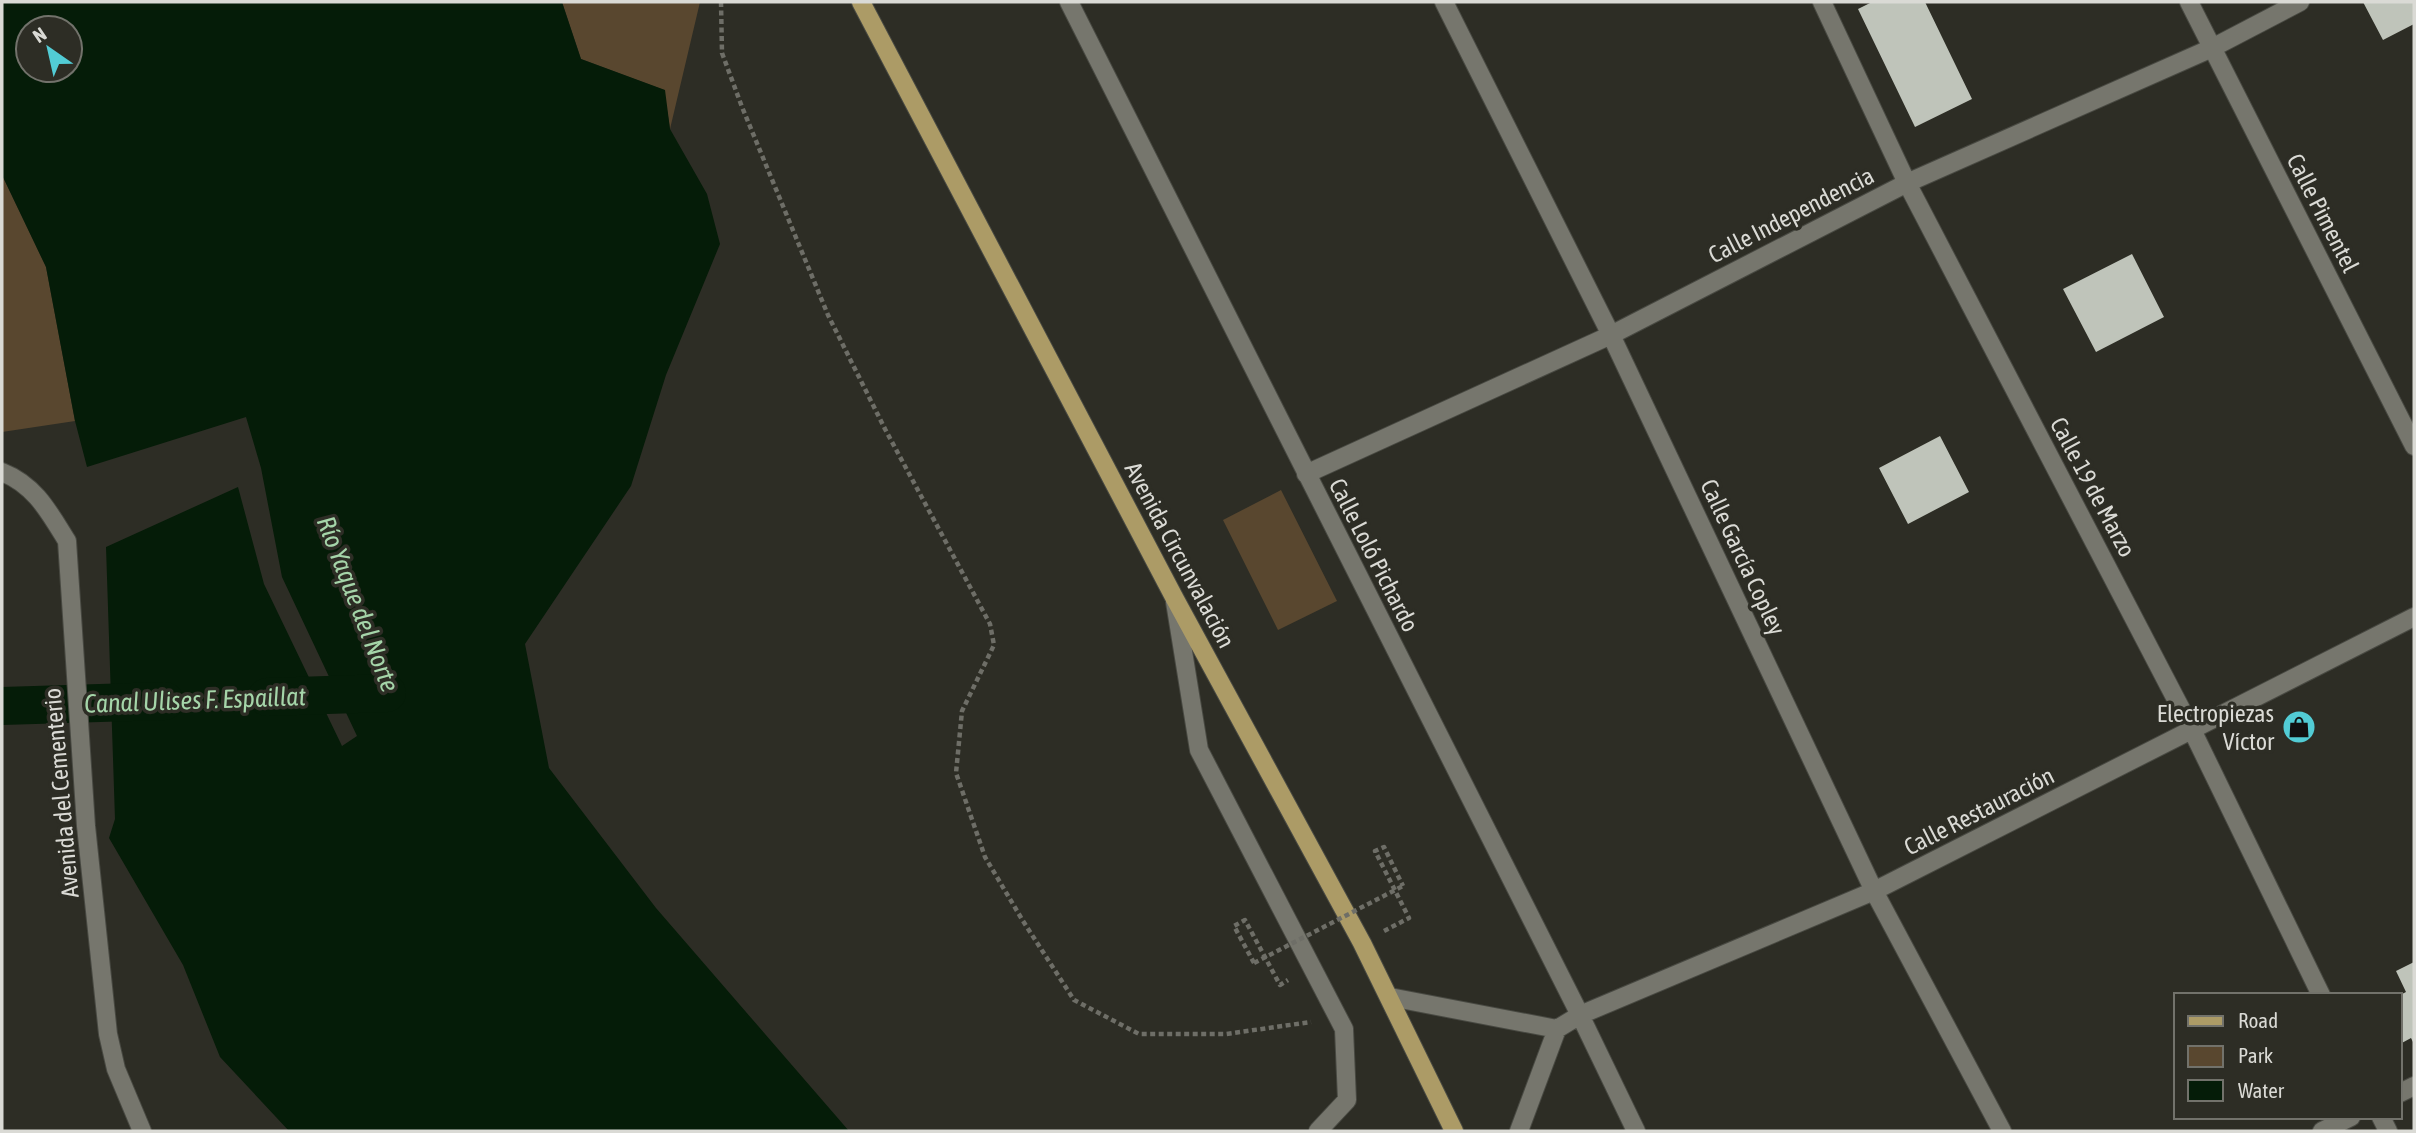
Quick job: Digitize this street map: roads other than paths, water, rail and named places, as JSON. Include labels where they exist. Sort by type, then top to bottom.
[{"type":"main road","name":"Avenida Circunvalación","points":[[861,2],[1175,599],[1390,997],[1454,1131]]},
{"type":"street","name":"Calle Loló Pichardo","points":[[1069,2],[1636,1131]]},
{"type":"street","name":"Calle García Copley","points":[[1444,2],[1611,335],[1874,891],[2002,1131]]},
{"type":"street","name":"Calle 19 de Marzo","points":[[1822,2],[1907,183],[2192,730],[2320,993]]},
{"type":"street","name":"Calle Pimentel","points":[[2189,2],[2414,446]]},
{"type":"street","name":"Calle Independencia","points":[[1306,474],[1611,335],[1907,183],[2212,48],[2300,2]]},
{"type":"street","name":"Avenida del Cementerio","points":[[2,472],[19,479],[47,507],[67,541],[86,826],[108,1034],[117,1069],[142,1131]]},
{"type":"street","points":[[1175,599],[1199,750],[1344,1029],[1347,1100],[1318,1131]]},
{"type":"street","name":"Calle Restauración","points":[[1557,1029],[1580,1015],[1874,891],[2414,617]]},
{"type":"street","points":[[1390,997],[1557,1029],[1519,1131]]},
{"type":"street","points":[[2322,1131],[2347,1119]]},
{"type":"water","name":"Río Yaque del Norte","points":[[2,2],[562,2],[581,59],[665,90],[670,129],[707,194],[720,244],[666,375],[631,486],[525,644],[549,768],[656,908],[849,1131],[289,1131],[220,1057],[183,965],[109,838],[115,819],[106,547],[238,487],[264,584],[342,746],[357,736],[282,577],[261,468],[246,417],[87,467],[75,421],[46,267],[2,175]]},
{"type":"waterway","name":"Canal Ulises F. Espaillat","points":[[267,697],[387,693]]},
{"type":"waterway","name":"Canal Ulises F. Espaillat","points":[[2,706],[165,701]]},
{"type":"place","name":"Electropiezas Víctor","points":[[2299,727]]}]
